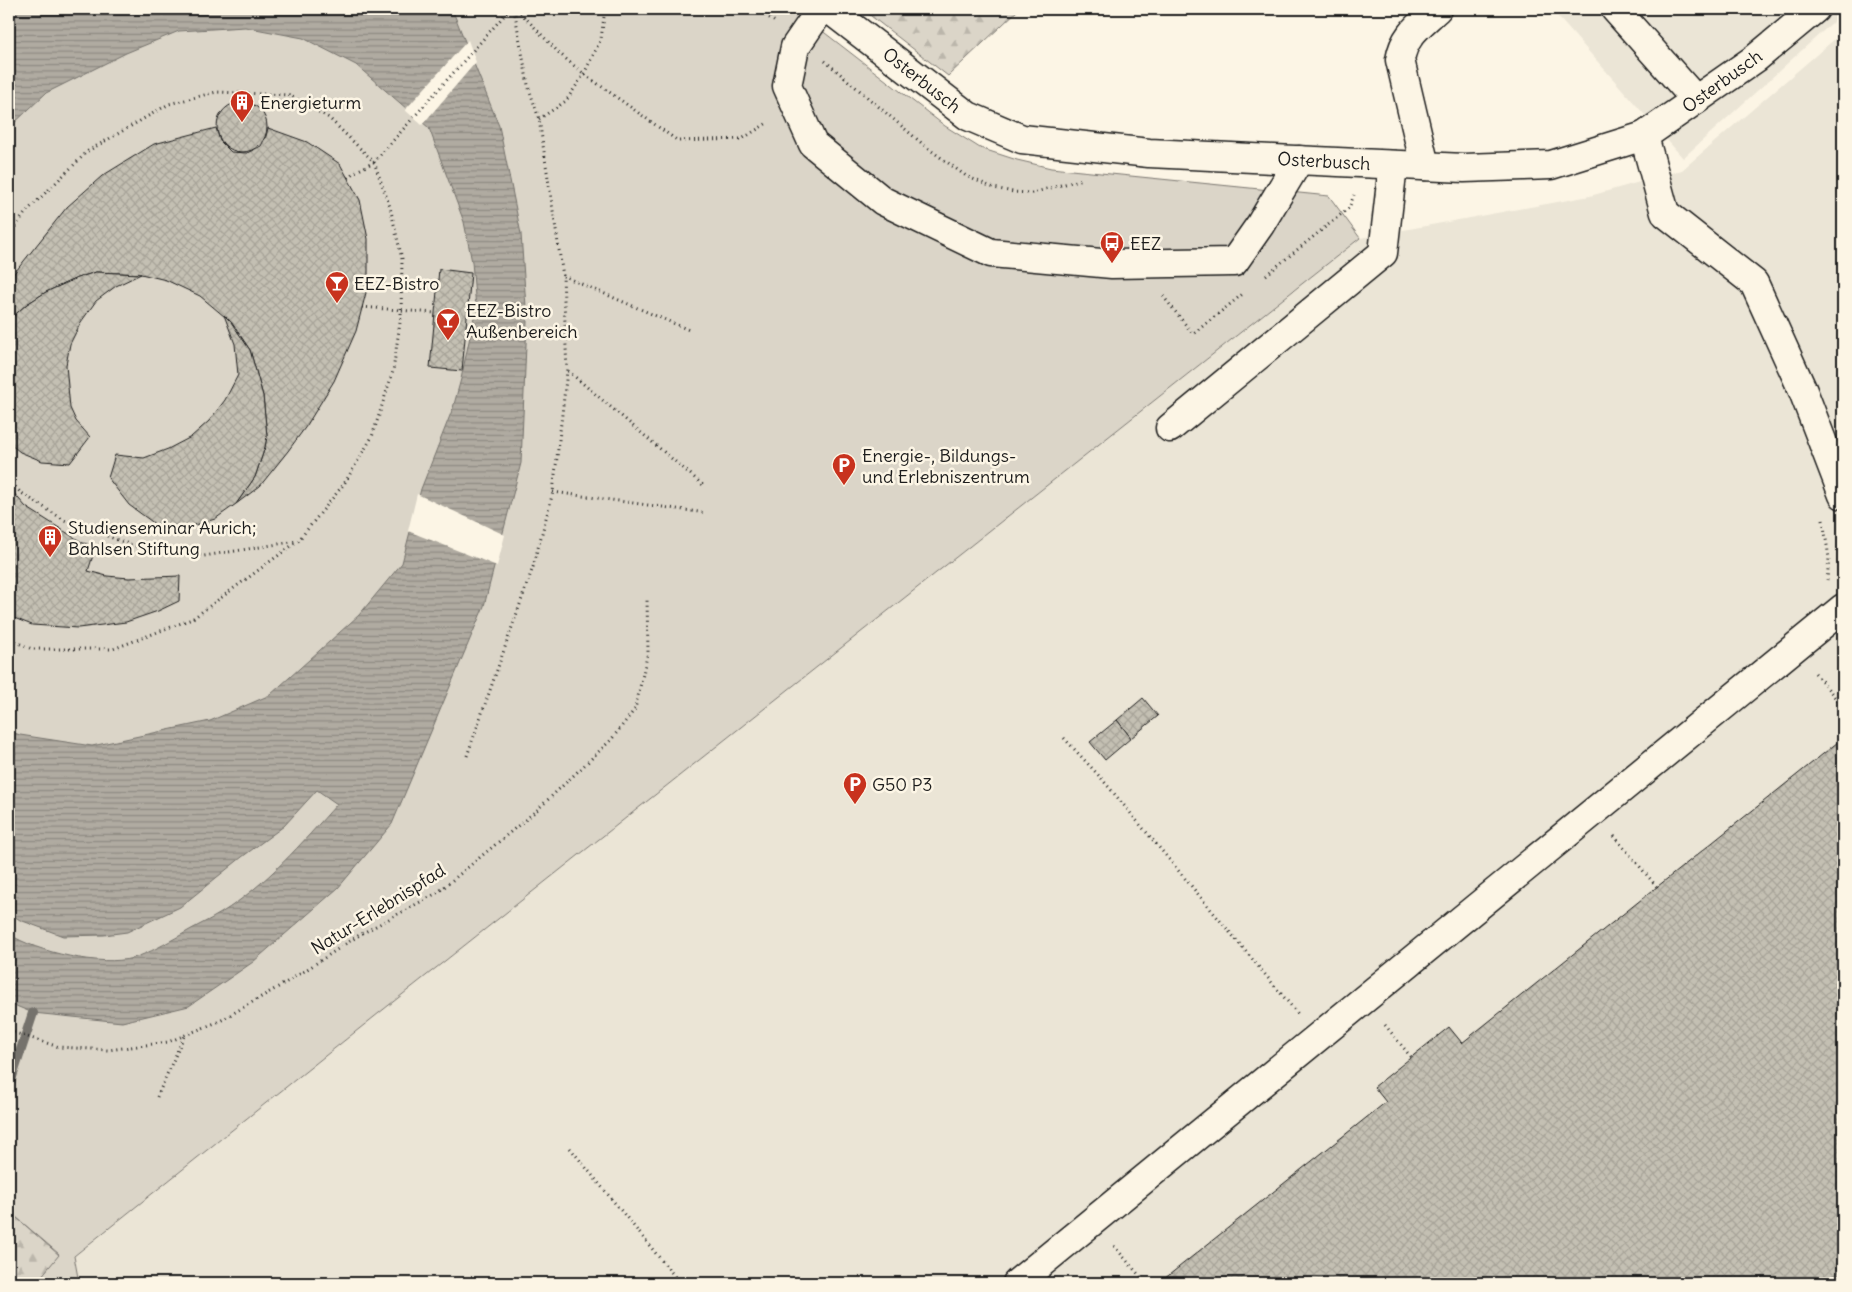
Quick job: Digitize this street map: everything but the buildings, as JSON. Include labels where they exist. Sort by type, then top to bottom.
[{"type":"street","points":[[821,9],[794,47],[787,86],[813,144],[883,201],[991,253],[1112,264],[1234,262],[1260,224],[1299,160]]},
{"type":"street","name":"Osterbusch","points":[[829,9],[968,116],[1022,139],[1149,153],[1464,168],[1551,164],[1644,136],[1756,58],[1815,9]]},
{"type":"street","points":[[1425,166],[1400,60],[1402,47],[1409,36],[1437,9]]},
{"type":"street","points":[[1615,9],[1696,100]]},
{"type":"street","points":[[1644,136],[1664,213],[1754,284],[1803,391],[1843,495]]},
{"type":"street","points":[[1170,428],[1383,253],[1393,164]]},
{"type":"street","points":[[1017,1283],[1843,608]]},
{"type":"path","points":[[348,178],[353,172],[374,162],[510,9]]},
{"type":"path","points":[[467,756],[533,567],[552,492],[567,371],[563,276],[539,119],[528,85],[514,9]]},
{"type":"path","points":[[539,119],[566,101],[584,74],[602,39],[605,9]]},
{"type":"path","points":[[9,235],[26,212],[88,151],[169,104],[216,92],[289,94],[329,118],[374,162],[390,207],[402,259],[401,310],[393,371],[372,437],[344,484],[298,541],[192,619],[113,649],[32,648],[9,639]]},
{"type":"path","points":[[563,276],[689,330]]},
{"type":"path","points":[[362,307],[435,313]]},
{"type":"path","points":[[567,371],[703,484]]},
{"type":"path","points":[[9,479],[20,492],[64,520],[134,546],[204,556],[298,541]]},
{"type":"path","points":[[552,492],[706,513]]},
{"type":"path","name":"Natur-Erlebnispfad","points":[[9,1031],[59,1047],[108,1050],[168,1042],[220,1021],[292,979],[360,934],[437,894],[537,810],[611,740],[635,709],[648,652],[647,599]]},
{"type":"path","points":[[1795,648],[1843,707]]},
{"type":"path","points":[[1064,738],[1102,778],[1318,1038]]},
{"type":"path","points":[[1594,812],[1657,887]]},
{"type":"path","points":[[1364,1000],[1412,1057]]},
{"type":"path","points":[[157,1097],[184,1035]]},
{"type":"path","points":[[570,1148],[680,1283]]},
{"type":"path","points":[[1093,1221],[1146,1283]]},
{"type":"shaded area","points":[[9,9],[452,9],[499,126],[521,234],[527,321],[521,463],[484,606],[392,824],[338,888],[253,962],[189,1006],[122,1022],[33,1013],[9,1003],[9,934],[35,947],[87,959],[104,961],[139,956],[158,948],[211,919],[253,890],[283,863],[337,804],[317,790],[284,826],[180,907],[127,932],[104,935],[63,936],[20,920],[9,913],[9,731],[20,735],[92,746],[210,721],[270,695],[359,615],[402,563],[421,489],[453,408],[476,308],[472,262],[464,222],[429,128],[356,65],[303,38],[245,27],[179,31],[126,53],[46,93],[9,128]]},
{"type":"shaded area","points":[[1551,9],[1843,9],[1843,13],[1683,158]]},
{"type":"shaded area","points":[[1843,32],[1843,1283],[79,1283],[74,1256],[1360,238],[1590,196],[1682,170]]},
{"type":"green space","points":[[9,9],[794,9],[945,126],[980,148],[1017,160],[1051,168],[1329,196],[1360,238],[74,1256],[79,1283],[36,1283],[59,1254],[9,1211]]},
{"type":"green space","points":[[862,9],[1019,9],[948,76]]},
{"type":"green space","points":[[9,1211],[59,1255],[36,1283],[9,1283]]},
{"type":"pier","points":[[468,40],[476,62],[422,125],[405,110]]},
{"type":"pier","points":[[417,494],[505,535],[497,566],[408,531]]},
{"type":"waterway","points":[[9,1086],[33,1013]]},
{"type":"place","name":"Energieturm","points":[[242,123]]},
{"type":"place","name":"EEZ","points":[[1112,264]]},
{"type":"place","name":"EEZ-Bistro","points":[[337,304]]},
{"type":"place","name":"EEZ-Bistro Außenbereich","points":[[448,341]]},
{"type":"place","name":"Energie-, Bildungs- und Erlebniszentrum","points":[[844,486]]},
{"type":"place","name":"Studienseminar Aurich; Bahlsen Stiftung","points":[[50,558]]},
{"type":"place","name":"G50 P3","points":[[855,805]]}]
